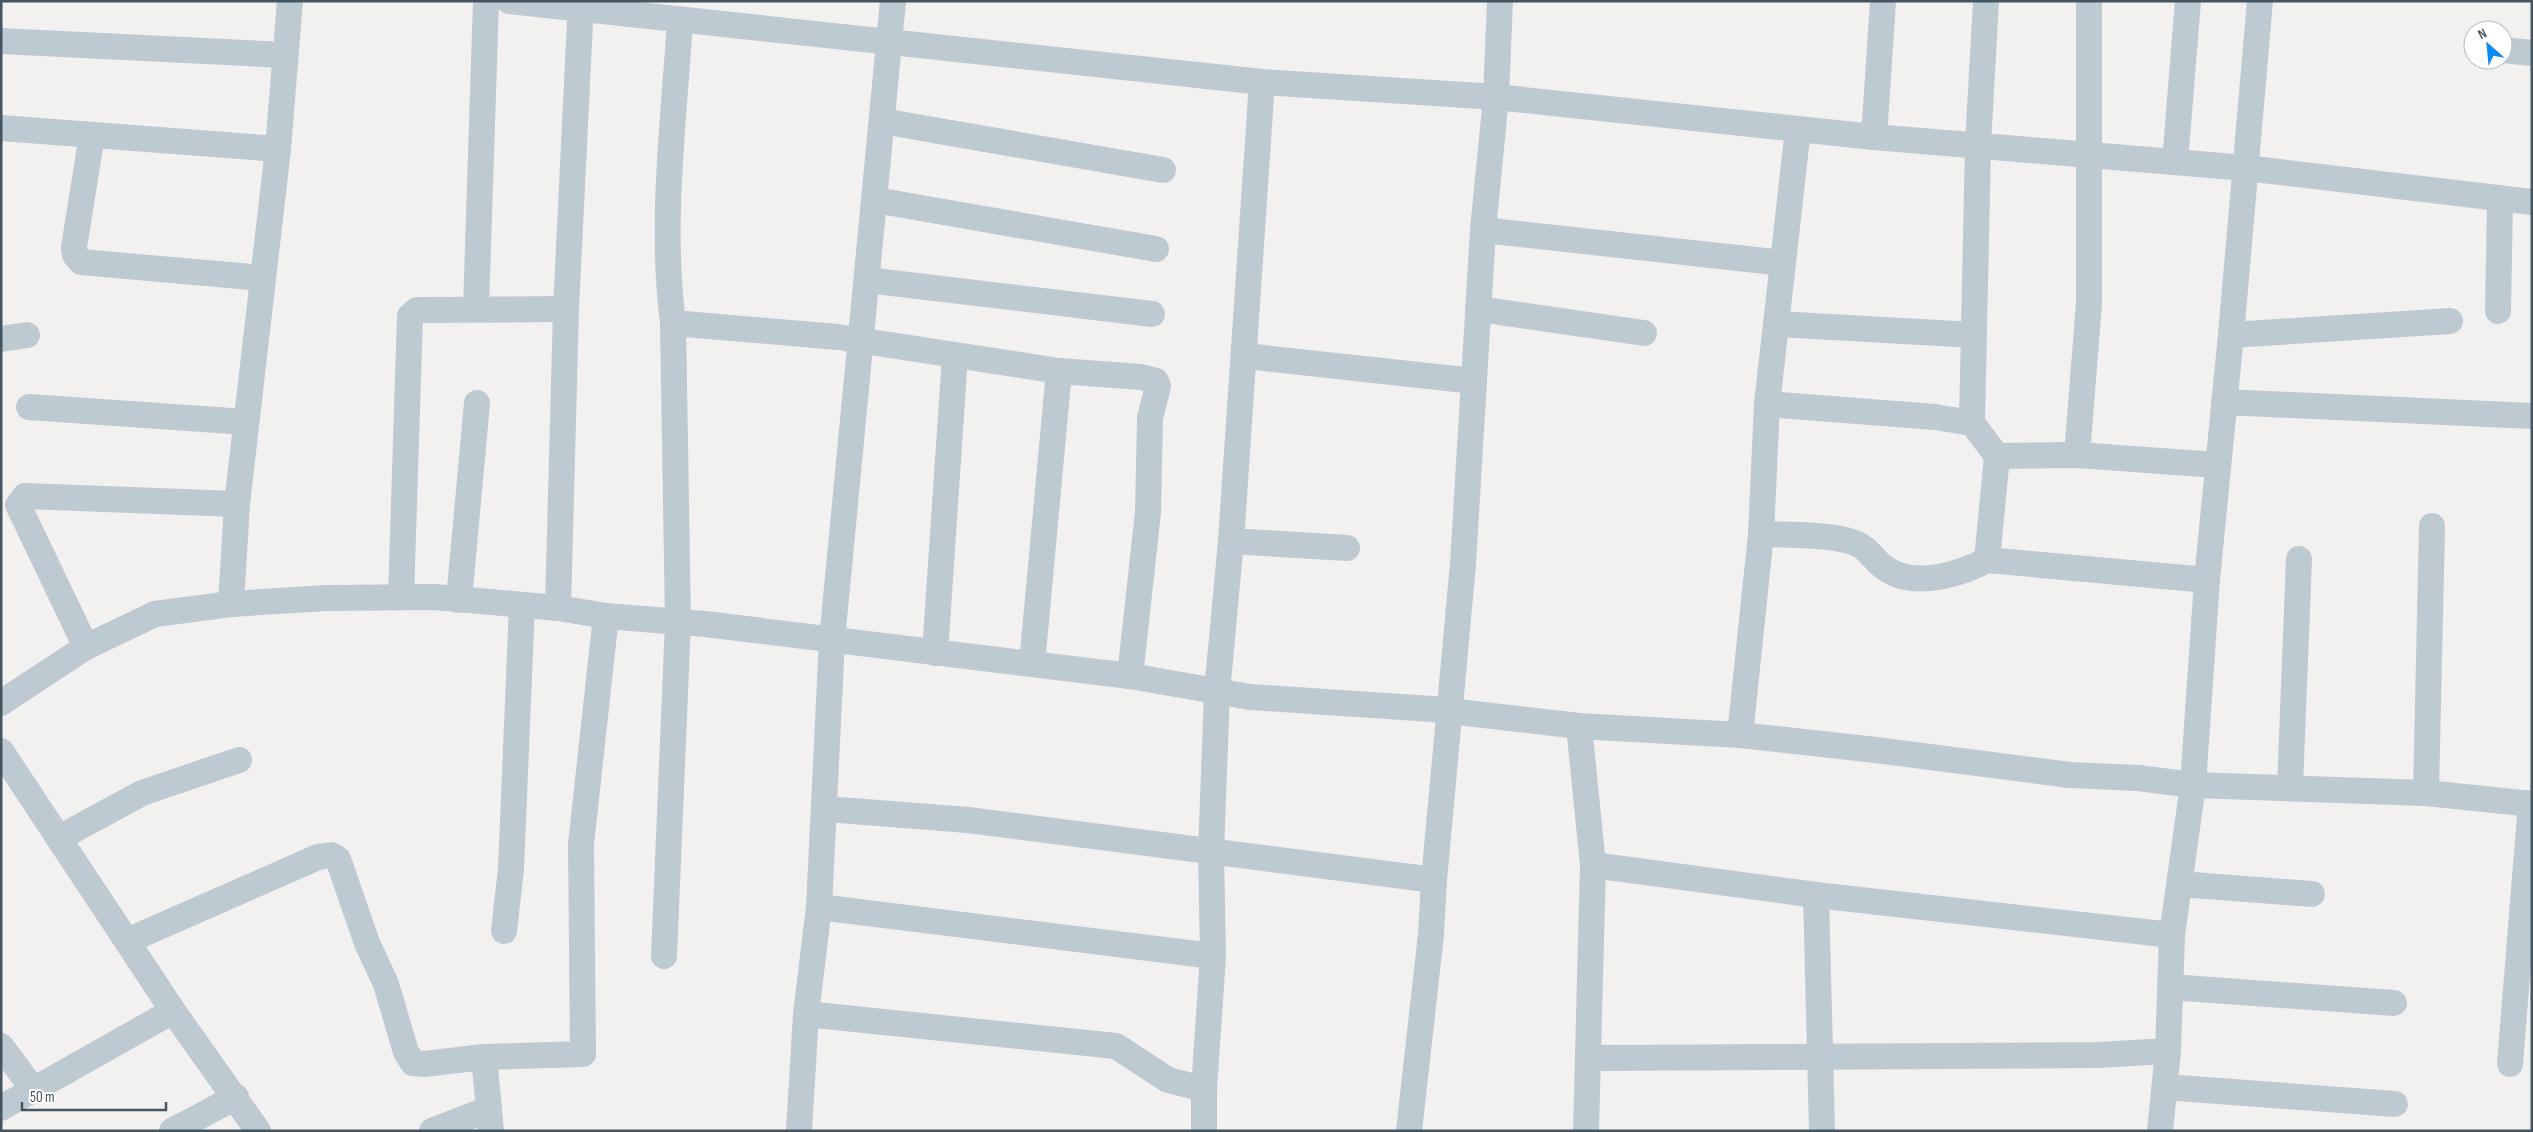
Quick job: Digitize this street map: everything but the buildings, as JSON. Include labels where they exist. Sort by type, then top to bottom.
[{"type":"street","points":[[231,604],[237,504],[278,149],[290,1]]},
{"type":"street","points":[[476,308],[486,1]]},
{"type":"street","points":[[509,1],[580,5],[680,20],[1262,82],[1496,97],[1874,137],[1978,144],[2246,168],[2532,202]]},
{"type":"street","points":[[799,1131],[806,1014],[820,907],[826,809],[832,640],[893,1]]},
{"type":"street","points":[[1409,1131],[1431,934],[1434,880],[1463,564],[1483,230],[1496,97],[1500,1]]},
{"type":"street","points":[[1874,137],[1883,1]]},
{"type":"street","points":[[1986,1],[1978,144],[1972,423],[1997,456],[1987,560]]},
{"type":"street","points":[[2077,455],[2089,303],[2089,1]]},
{"type":"street","points":[[2175,162],[2188,1]]},
{"type":"street","points":[[2160,1131],[2168,1051],[2172,935],[2193,784],[2206,580],[2231,335],[2260,1]]},
{"type":"street","points":[[558,608],[566,309],[580,5]]},
{"type":"street","points":[[664,956],[678,622],[673,323],[669,290],[668,232],[680,20]]},
{"type":"street","points":[[1,41],[285,54]]},
{"type":"street","points":[[2513,51],[2532,52]]},
{"type":"street","points":[[1204,1131],[1204,1089],[1213,956],[1211,852],[1217,692],[1232,541],[1262,82]]},
{"type":"street","points":[[882,121],[1163,170]]},
{"type":"street","points":[[1,128],[278,149]]},
{"type":"street","points":[[1740,736],[1760,534],[1766,404],[1777,324],[1798,129]]},
{"type":"street","points":[[92,135],[74,247],[75,255],[81,262],[263,278]]},
{"type":"street","points":[[2498,311],[2500,199]]},
{"type":"street","points":[[875,200],[1156,249]]},
{"type":"street","points":[[1483,230],[1783,263]]},
{"type":"street","points":[[867,280],[1152,314]]},
{"type":"street","points":[[401,598],[410,316],[417,310],[476,308],[566,309]]},
{"type":"street","points":[[1478,309],[1644,333]]},
{"type":"street","points":[[2231,335],[2450,321]]},
{"type":"street","points":[[673,323],[838,337],[1059,372],[1149,378],[1156,381],[1158,386],[1150,418],[1148,512],[1130,676]]},
{"type":"street","points":[[1777,324],[1974,335]]},
{"type":"street","points":[[1,338],[28,335]]},
{"type":"street","points":[[935,653],[955,356]]},
{"type":"street","points":[[1245,356],[1474,381]]},
{"type":"street","points":[[1032,664],[1059,372]]},
{"type":"street","points":[[2224,402],[2532,416]]},
{"type":"street","points":[[459,600],[477,403]]},
{"type":"street","points":[[1766,404],[1935,418],[1972,423]]},
{"type":"street","points":[[29,407],[246,422]]},
{"type":"street","points":[[1997,456],[2077,455],[2217,465]]},
{"type":"street","points":[[86,647],[18,505],[25,496],[237,504]]},
{"type":"street","points":[[2426,793],[2432,526]]},
{"type":"street","points":[[1760,534],[1846,540],[1863,545],[1888,570],[1905,577],[1937,578],[1965,572],[1987,560],[2206,580]]},
{"type":"street","points":[[1232,541],[1347,548]]},
{"type":"street","points":[[2290,787],[2299,559]]},
{"type":"street","points":[[1,703],[86,647],[155,614],[231,604],[328,598],[459,600],[558,608],[606,616],[678,622],[1130,676],[1250,697],[1450,710],[1579,726],[1740,736],[1876,750],[2070,775],[2138,778],[2193,784],[2426,793],[2531,804],[2510,1064]]},
{"type":"street","points":[[504,931],[511,869],[522,605]]},
{"type":"street","points":[[127,941],[290,868],[318,857],[331,855],[338,859],[367,943],[386,984],[406,1052],[413,1063],[424,1064],[484,1057],[583,1054],[581,844],[606,616]]},
{"type":"street","points":[[1579,726],[1593,865],[1590,1058],[1586,1131]]},
{"type":"street","points":[[1,751],[173,1011],[236,1097],[258,1131]]},
{"type":"street","points":[[59,838],[142,793],[239,760]]},
{"type":"street","points":[[826,809],[968,820],[1434,880]]},
{"type":"street","points":[[1593,865],[1816,895],[2172,935]]},
{"type":"street","points":[[2180,884],[2312,894]]},
{"type":"street","points":[[1816,895],[1822,1131]]},
{"type":"street","points":[[820,907],[1213,956]]},
{"type":"street","points":[[2170,987],[2394,1003]]},
{"type":"street","points":[[1,1108],[173,1011]]},
{"type":"street","points":[[806,1014],[1116,1046],[1168,1080],[1204,1089]]},
{"type":"street","points":[[1,1046],[33,1089]]},
{"type":"street","points":[[1590,1058],[2098,1055],[2168,1051]]},
{"type":"street","points":[[432,1131],[490,1120],[484,1057]]},
{"type":"street","points":[[2165,1087],[2395,1104]]},
{"type":"street","points":[[172,1131],[236,1097]]}]
